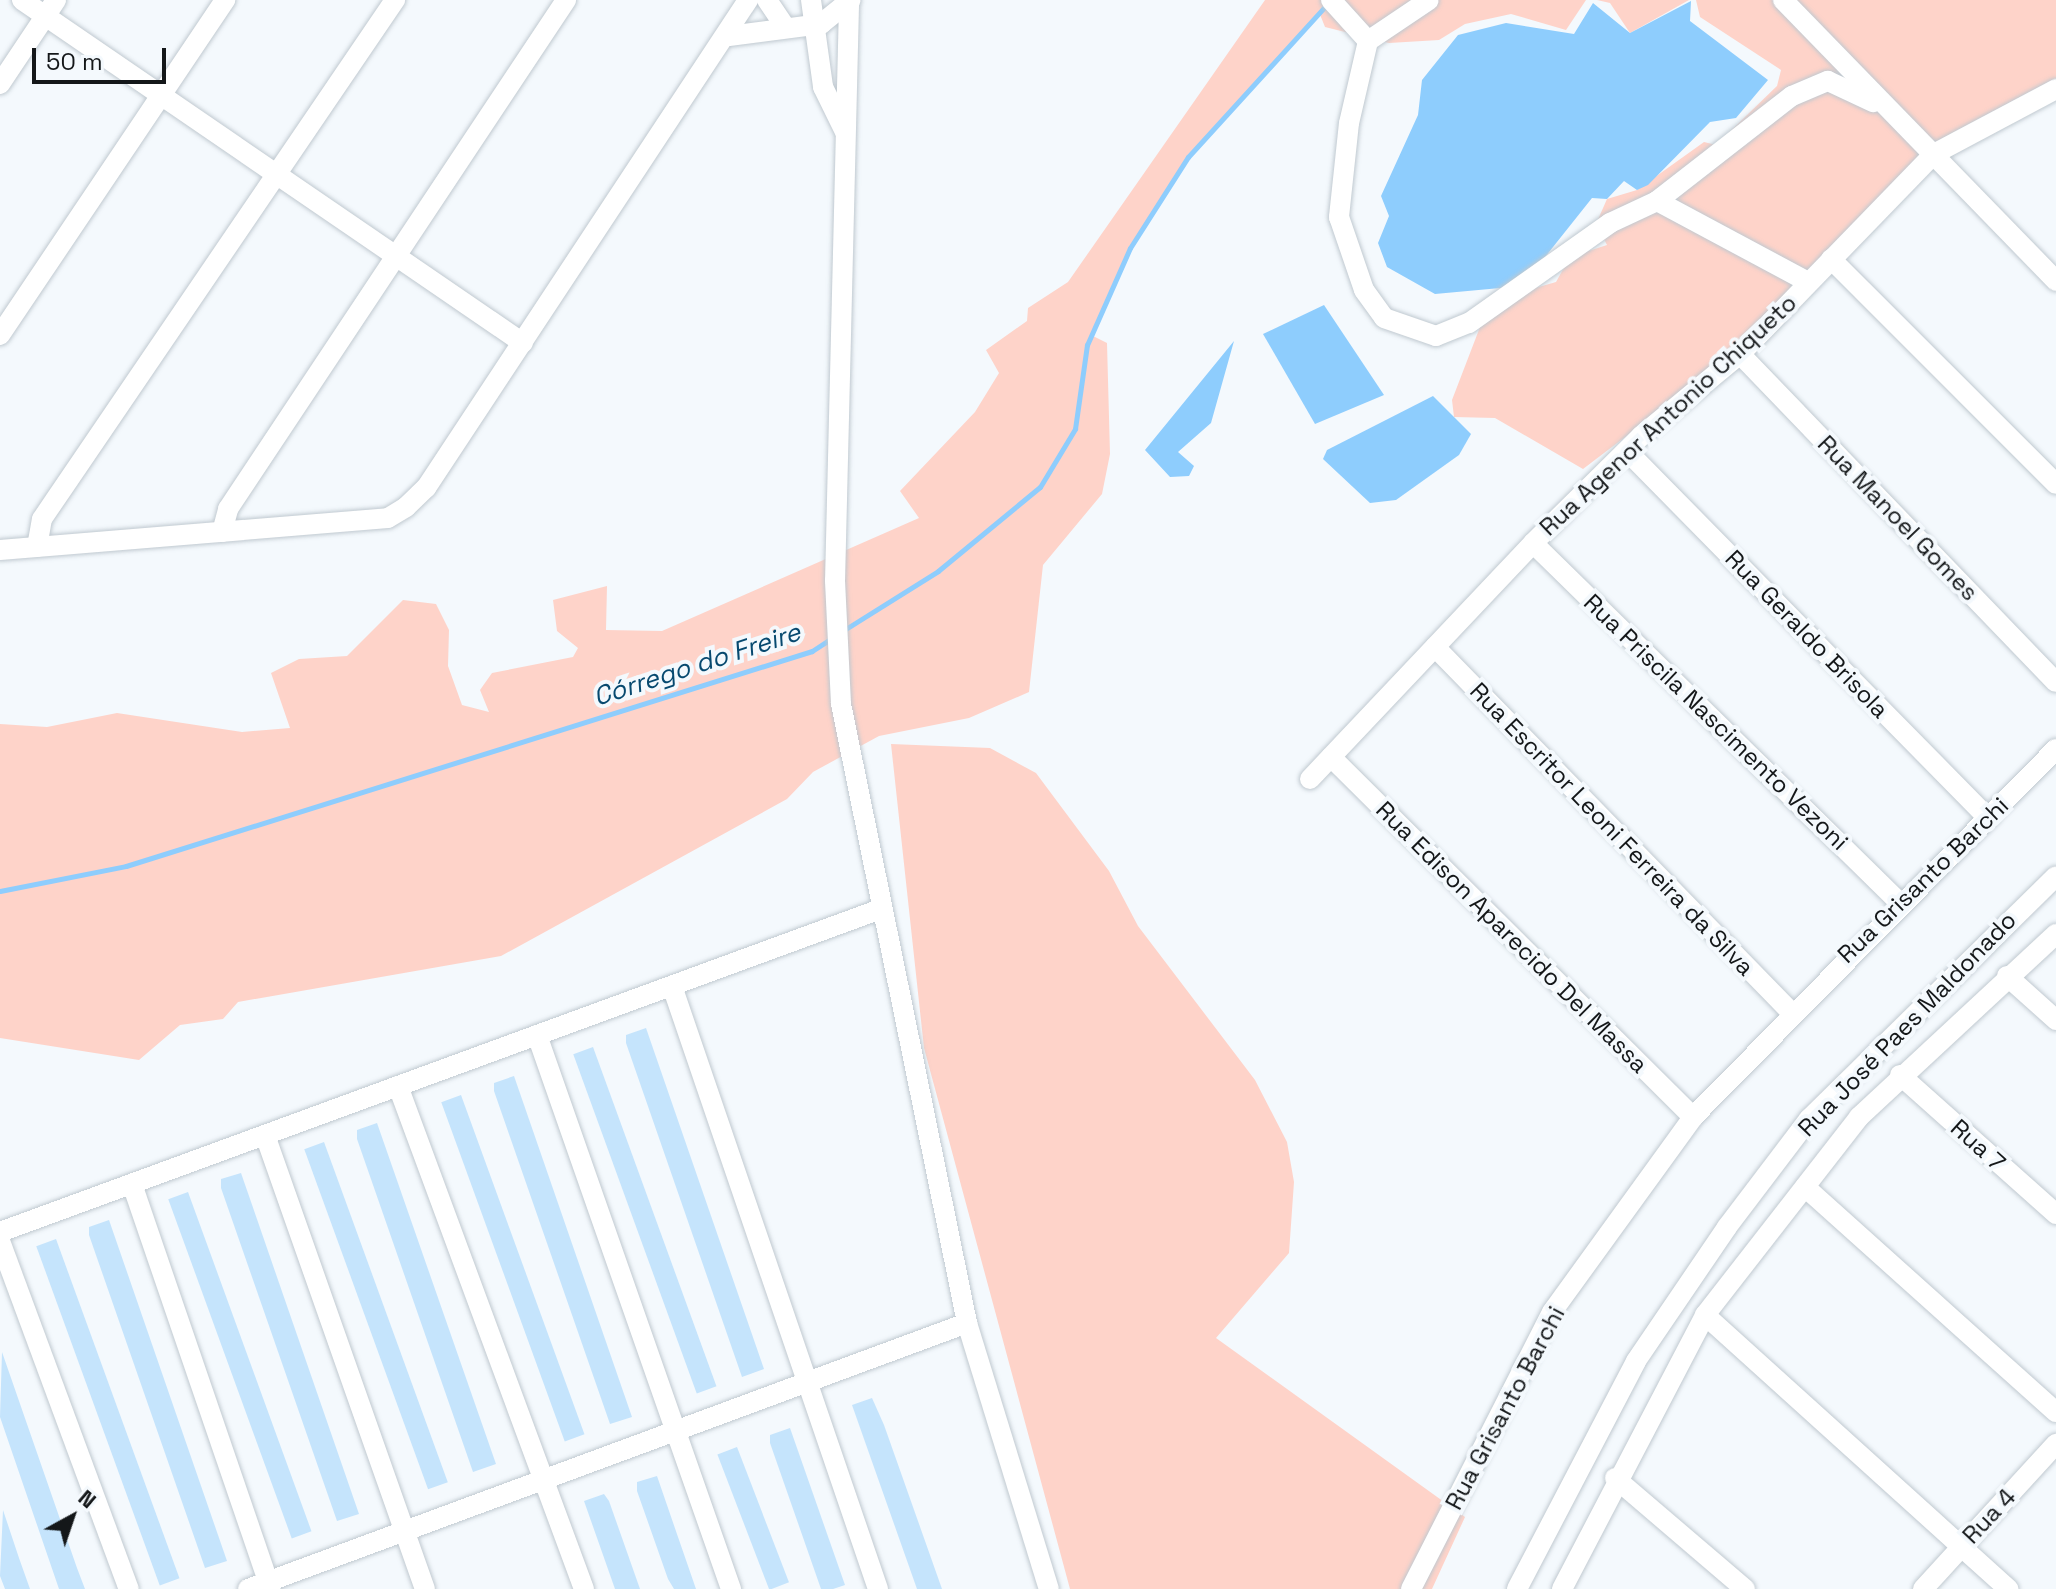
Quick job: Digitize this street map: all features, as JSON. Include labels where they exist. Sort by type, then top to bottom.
[{"type":"street","points":[[22,0],[51,8],[161,95],[523,343]]},
{"type":"street","points":[[0,335],[225,0]]},
{"type":"street","points":[[37,547],[42,519],[395,0]]},
{"type":"street","points":[[222,532],[228,509],[566,0]]},
{"type":"street","points":[[0,550],[388,518],[406,507],[523,343],[729,36],[748,0]]},
{"type":"street","points":[[767,0],[785,27]]},
{"type":"street","points":[[811,0],[810,25],[823,87],[845,132]]},
{"type":"street","points":[[1429,0],[1368,41],[1349,123],[1339,217],[1364,290],[1384,318],[1436,336],[1469,323],[1599,230],[1657,201],[1792,96],[1828,81],[1890,112]]},
{"type":"street","points":[[1783,0],[2056,281]]},
{"type":"street","points":[[729,36],[810,25],[850,3]]},
{"type":"street","points":[[850,3],[835,581],[841,704],[878,910],[967,1323],[1049,1589]]},
{"type":"street","points":[[1335,5],[1368,41]]},
{"type":"street","points":[[0,84],[51,8]]},
{"type":"street","name":"Rua Agenor Antonio Chiqueto","points":[[1310,779],[1533,543],[1627,451],[1740,354],[1934,154],[2056,89]]},
{"type":"street","points":[[1657,201],[1808,282]]},
{"type":"street","points":[[1831,259],[2056,484]]},
{"type":"street","name":"Rua Manoel Gomes","points":[[1740,354],[2056,682]]},
{"type":"street","name":"Rua Geraldo Brisola","points":[[1627,451],[1987,817]]},
{"type":"street","name":"Rua Priscila Nascimento Vezoni","points":[[1533,543],[1898,901]]},
{"type":"street","name":"Rua Escritor Leoni Ferreira da Silva","points":[[1435,647],[1790,1011]]},
{"type":"street","name":"Rua Grisanto Barchi","points":[[1411,1589],[1552,1312],[1693,1117],[1790,1011],[1898,901],[2056,749]]},
{"type":"street","name":"Rua Edison Aparecido Del Massa","points":[[1331,757],[1693,1117]]},
{"type":"street","name":"Rua José Paes Maldonado","points":[[1517,1589],[1636,1361],[1736,1215],[1809,1119],[2056,876]]},
{"type":"street","points":[[0,1232],[878,910]]},
{"type":"street","name":"Rua José Paes Maldonado","points":[[1562,1589],[1615,1478],[1705,1315],[1805,1187],[1900,1075],[2056,934]]},
{"type":"street","points":[[2007,976],[2056,1020]]},
{"type":"street","points":[[672,986],[878,1589]]},
{"type":"street","points":[[537,1035],[731,1589]]},
{"type":"street","name":"Rua 7","points":[[1900,1075],[2056,1214]]},
{"type":"street","points":[[398,1086],[547,1478],[584,1589]]},
{"type":"street","points":[[265,1135],[425,1589]]},
{"type":"street","points":[[132,1184],[270,1585]]},
{"type":"street","points":[[1805,1187],[2056,1412]]},
{"type":"street","points":[[0,1241],[129,1589]]},
{"type":"street","points":[[1705,1315],[2008,1589]]},
{"type":"street","points":[[248,1589],[270,1585],[404,1531],[967,1323]]},
{"type":"street","name":"Rua 4","points":[[1923,1589],[2056,1444]]},
{"type":"street","points":[[1615,1478],[1745,1589]]},
{"type":"shaded area","points":[[1265,0],[1586,0],[1566,30],[1511,14],[1465,24],[1439,40],[1389,43],[1325,27],[1319,12],[1188,157],[1130,248],[1091,335],[1107,343],[1110,454],[1102,494],[1043,565],[1029,692],[969,718],[879,736],[813,772],[787,799],[501,956],[238,1002],[223,1019],[180,1025],[139,1060],[0,1038],[0,724],[47,727],[117,713],[242,732],[290,728],[271,673],[299,659],[347,656],[403,600],[436,604],[449,630],[448,666],[462,705],[489,712],[480,690],[492,673],[573,657],[578,648],[557,631],[553,600],[607,586],[606,630],[662,631],[919,518],[900,491],[975,412],[999,373],[986,350],[1027,321],[1028,308],[1068,282]]},
{"type":"shaded area","points":[[1597,0],[1689,0],[1630,33],[1610,3]]},
{"type":"shaded area","points":[[1696,0],[2056,0],[2056,78],[1950,134],[1737,352],[1583,469],[1495,418],[1454,417],[1452,400],[1490,301],[1556,282],[1570,257],[1607,245],[1596,224],[1607,199],[1637,190],[1704,142],[1716,145],[1777,86],[1781,70],[1700,17]]},
{"type":"shaded area","points":[[891,744],[990,748],[1036,773],[1109,871],[1138,926],[1255,1080],[1287,1142],[1294,1182],[1289,1253],[1216,1338],[1465,1517],[1432,1589],[1070,1589],[924,1048]]},
{"type":"water","points":[[1691,1],[1690,21],[1768,80],[1736,118],[1710,122],[1648,185],[1637,190],[1624,181],[1607,199],[1592,198],[1522,286],[1435,294],[1387,267],[1378,243],[1389,216],[1381,196],[1418,115],[1422,80],[1458,35],[1506,23],[1574,34],[1593,3],[1630,33]]},
{"type":"water","points":[[1324,305],[1384,395],[1315,424],[1263,334]]},
{"type":"water","points":[[1234,341],[1211,423],[1178,452],[1194,466],[1189,476],[1170,477],[1145,450]]},
{"type":"water","points":[[1433,396],[1471,434],[1459,455],[1396,500],[1370,503],[1323,459],[1327,450]]},
{"type":"building","points":[[646,1028],[764,1369],[742,1377],[626,1043],[626,1035]]},
{"type":"building","points":[[593,1047],[716,1386],[697,1393],[573,1054]]},
{"type":"building","points":[[514,1076],[632,1417],[610,1424],[494,1091],[494,1083]]},
{"type":"building","points":[[461,1095],[584,1434],[565,1441],[441,1102]]},
{"type":"building","points":[[377,1123],[496,1464],[473,1472],[357,1139],[357,1130]]},
{"type":"building","points":[[324,1142],[448,1482],[428,1489],[304,1149]]},
{"type":"building","points":[[241,1173],[359,1514],[337,1521],[221,1188],[221,1179]]},
{"type":"building","points":[[188,1192],[311,1531],[292,1538],[168,1199]]},
{"type":"building","points":[[109,1220],[227,1561],[205,1568],[89,1235],[89,1227]]},
{"type":"building","points":[[56,1239],[179,1578],[160,1585],[36,1246]]},
{"type":"building","points":[[2,1352],[85,1589],[59,1589],[0,1417]]},
{"type":"building","points":[[872,1398],[942,1589],[917,1589],[852,1405]]},
{"type":"building","points":[[790,1428],[845,1585],[833,1589],[821,1589],[770,1443],[770,1435]]},
{"type":"building","points":[[737,1447],[789,1582],[769,1589],[717,1455]]},
{"type":"building","points":[[657,1476],[696,1589],[674,1589],[637,1491],[637,1482]]},
{"type":"building","points":[[604,1494],[640,1589],[615,1589],[584,1501]]},
{"type":"building","points":[[3,1510],[30,1589],[5,1589],[0,1576]]},
{"type":"waterway","name":"Córrego do Freire","points":[[844,630],[938,571],[1040,487],[1075,429],[1087,345],[1130,248],[1188,157],[1328,3]]},
{"type":"waterway","name":"Córrego do Freire","points":[[0,891],[126,866],[812,651],[832,638]]}]
